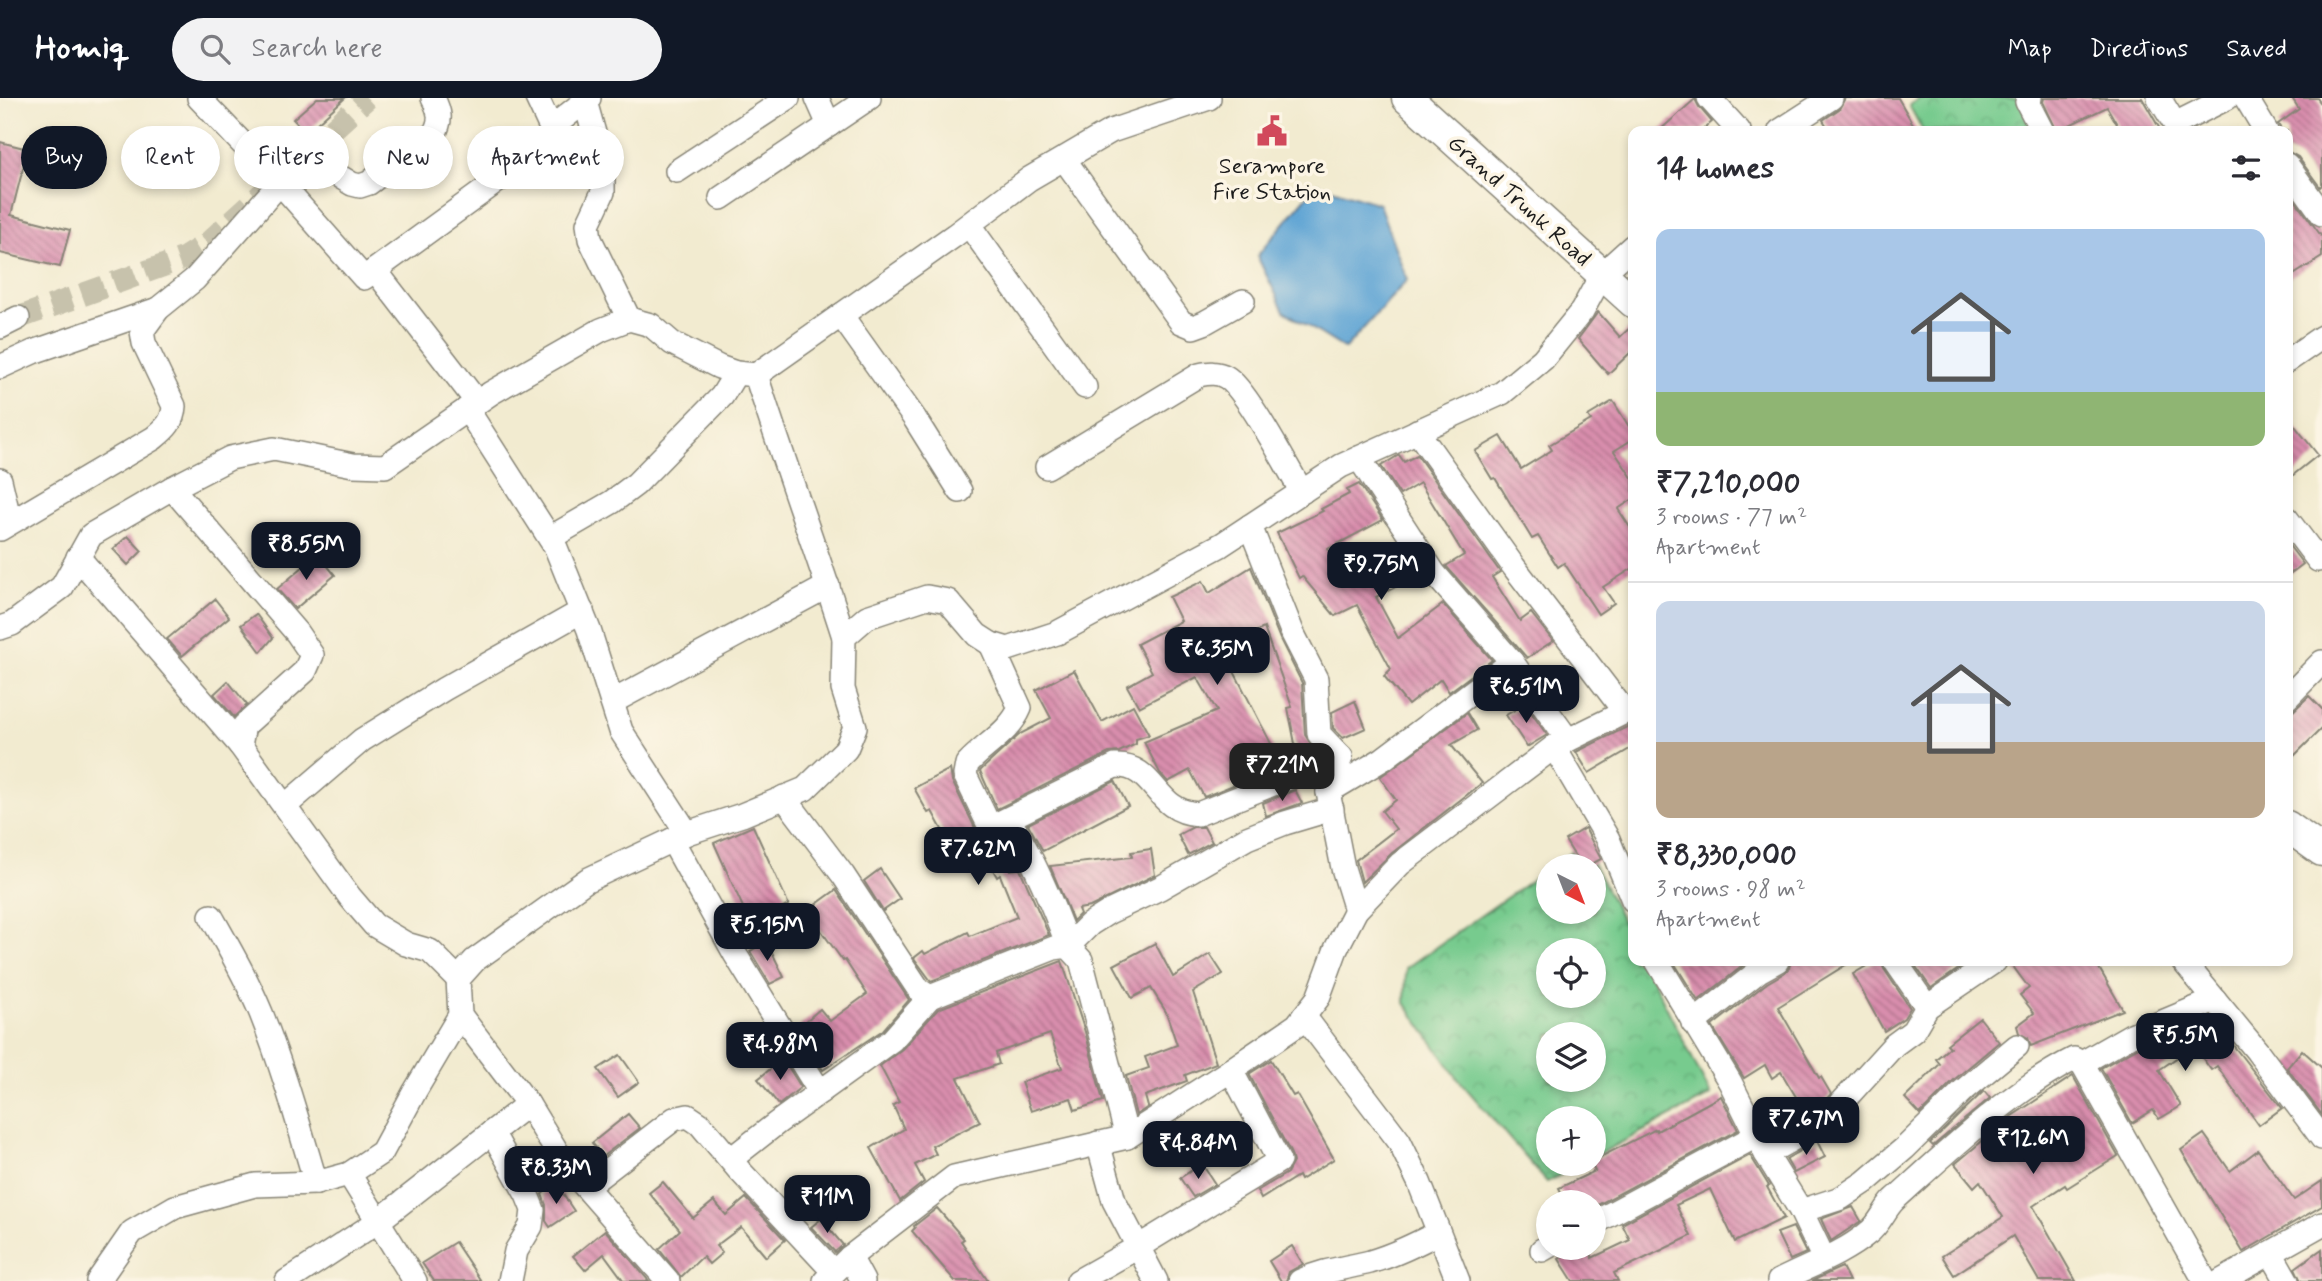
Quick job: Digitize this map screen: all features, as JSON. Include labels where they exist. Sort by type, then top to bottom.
[{"type":"main road","name":"Grand Trunk Road","points":[[1407,98],[1628,297]]},
{"type":"main road","points":[[2293,830],[2322,850]]},
{"type":"street","points":[[199,98],[234,135]]},
{"type":"street","points":[[349,182],[359,186],[369,183],[434,134],[440,124],[440,116],[433,98]]},
{"type":"street","points":[[537,98],[550,126]]},
{"type":"street","points":[[677,171],[788,98]]},
{"type":"street","points":[[817,98],[829,125]]},
{"type":"street","points":[[721,198],[869,98]]},
{"type":"street","points":[[550,538],[612,502],[636,484],[746,374],[841,315],[1029,180],[1111,131],[1209,98]]},
{"type":"street","points":[[1709,98],[1734,126]]},
{"type":"street","points":[[1788,126],[1831,98]]},
{"type":"street","points":[[2030,98],[2027,102],[2039,126]]},
{"type":"street","points":[[2159,98],[2175,124],[2227,98]]},
{"type":"street","points":[[2246,98],[2263,126]]},
{"type":"street","points":[[553,126],[587,99],[603,165],[603,192],[588,224],[590,239],[629,319]]},
{"type":"street","points":[[1064,159],[1181,322],[1193,327],[1243,301]]},
{"type":"street","points":[[2293,173],[2322,214]]},
{"type":"street","points":[[0,480],[5,525],[154,438],[168,426],[174,406],[144,343],[142,331],[158,309],[195,279],[275,189]]},
{"type":"street","points":[[285,189],[364,278],[489,189]]},
{"type":"street","points":[[969,225],[1085,387]]},
{"type":"street","points":[[844,636],[867,617],[927,597],[948,601],[977,635],[991,644],[1008,649],[1057,633],[1221,545],[1341,466],[1502,393],[1543,359],[1582,311],[1602,274],[1628,251]]},
{"type":"street","points":[[375,270],[472,405],[556,548],[582,611],[621,731],[680,836],[736,954],[820,1092]]},
{"type":"street","points":[[0,367],[33,352],[158,309]]},
{"type":"street","points":[[841,315],[915,419],[960,491]]},
{"type":"street","points":[[0,628],[12,624],[62,587],[92,535],[230,458],[275,449],[353,465],[385,466],[472,405],[601,330],[629,319],[651,325],[672,343],[746,374],[786,468],[844,636],[843,689],[855,727],[846,749],[804,789],[680,836],[587,880],[475,960],[458,979]]},
{"type":"street","points":[[2293,357],[2322,337]]},
{"type":"street","points":[[1047,467],[1199,375],[1215,372],[1228,378],[1244,395],[1302,492]]},
{"type":"street","points":[[1418,431],[1514,567],[1628,709]]},
{"type":"street","points":[[1359,458],[1434,573],[1512,662],[1561,743],[1608,839],[1628,889]]},
{"type":"street","points":[[172,488],[297,633],[312,655],[305,671],[244,726],[240,745]]},
{"type":"street","points":[[1250,526],[1293,634],[1316,679],[1319,734],[1341,757]]},
{"type":"street","points":[[2293,528],[2318,560]]},
{"type":"street","points":[[78,557],[240,745],[350,897],[374,925],[406,944],[430,951],[458,979],[460,1015],[382,1152],[349,1174],[316,1183],[255,1185],[175,1207],[132,1232],[98,1281]]},
{"type":"street","points":[[612,702],[828,586]]},
{"type":"street","points":[[285,806],[362,740],[444,689],[582,611]]},
{"type":"street","points":[[990,827],[965,775],[967,764],[1016,718],[1020,708],[991,644]]},
{"type":"street","points":[[731,1159],[892,1040],[930,997],[1054,948],[1068,946],[1090,924],[1109,912],[1160,888],[1247,838],[1285,823],[1330,800],[1512,662]]},
{"type":"street","points":[[2293,692],[2322,662]]},
{"type":"street","points":[[836,1270],[954,1177],[1126,1137],[1297,1025],[1318,998],[1336,950],[1356,910],[1400,864],[1561,743],[1628,710]]},
{"type":"street","points":[[1341,757],[1330,800],[1343,868],[1356,910]]},
{"type":"street","points":[[990,827],[1115,766],[1128,765],[1143,774],[1165,802],[1183,814],[1198,814],[1341,757]]},
{"type":"street","points":[[784,797],[843,875],[919,990],[930,997]]},
{"type":"street","points":[[990,827],[1014,828],[1048,891],[1068,946],[1081,960],[1126,1137]]},
{"type":"street","points":[[211,916],[247,981],[261,1014],[285,1080],[316,1183]]},
{"type":"street","points":[[1660,966],[1730,1082],[1761,1145],[1801,1211],[1824,1259]]},
{"type":"street","points":[[1693,1023],[1768,966]]},
{"type":"street","points":[[1898,966],[1927,1007]]},
{"type":"street","points":[[1606,1217],[1761,1145],[1825,1121],[1894,1045],[1913,1031],[1927,1007],[1988,966]]},
{"type":"street","points":[[2187,966],[2257,1051],[2322,1138]]},
{"type":"street","points":[[2082,1063],[2131,1035],[2215,1000]]},
{"type":"street","points":[[460,1015],[528,1104],[562,1160],[668,1281]]},
{"type":"street","points":[[1304,1016],[1399,1141],[1419,1182],[1458,1281]]},
{"type":"street","points":[[1801,1211],[1841,1198],[1865,1182],[1905,1148],[1964,1090],[2017,1046]]},
{"type":"street","points":[[1779,1281],[1848,1247],[1869,1233],[1880,1222],[1891,1203],[2021,1092],[2048,1072],[2074,1059],[2082,1063],[2205,1281]]},
{"type":"street","points":[[1078,1281],[1279,1161],[1231,1070]]},
{"type":"street","points":[[288,1281],[377,1222],[528,1104]]},
{"type":"street","points":[[586,1187],[674,1119],[688,1116],[700,1124],[836,1270],[863,1281]]},
{"type":"street","points":[[492,1132],[533,1210],[531,1226],[516,1251],[510,1281]]},
{"type":"street","points":[[1098,1143],[1114,1201],[1156,1281]]},
{"type":"street","points":[[349,1174],[415,1281]]},
{"type":"street","points":[[2221,1281],[2322,1224]]},
{"type":"street","points":[[1300,1281],[1330,1269],[1350,1267],[1392,1255],[1438,1233]]},
{"type":"street","points":[[2271,1253],[2287,1281]]},
{"type":"green space","points":[[1920,98],[2020,98],[2032,126],[1920,126],[1909,105]]},
{"type":"green space","points":[[1583,844],[1588,854],[1569,854]]},
{"type":"green space","points":[[1536,877],[1536,924],[1606,924],[1606,889],[1628,931],[1628,966],[1646,966],[1711,1095],[1606,1151],[1606,1106],[1536,1106],[1536,1169],[1458,1079],[1405,1003],[1406,968]]},
{"type":"green space","points":[[1542,1176],[1559,1176],[1547,1182]]},
{"type":"water","points":[[1317,184],[1379,204],[1407,280],[1345,349],[1284,311],[1257,256]]},
{"type":"building","points":[[317,98],[345,98],[314,126],[300,126],[293,119]]},
{"type":"building","points":[[1845,98],[1898,98],[1914,126],[1827,126],[1823,120],[1839,109]]},
{"type":"building","points":[[2044,98],[2142,98],[2158,126],[2118,126],[2107,107],[2067,126],[2055,126],[2043,102]]},
{"type":"building","points":[[2292,98],[2317,98],[2322,105],[2320,187],[2298,157],[2293,154],[2293,126],[2278,124],[2299,109]]},
{"type":"building","points":[[1695,99],[1712,122],[1707,126],[1665,126]]},
{"type":"building","points":[[0,142],[21,147],[21,176],[11,215],[70,230],[60,267],[0,253]]},
{"type":"building","points":[[2293,197],[2322,237],[2322,257],[2293,275]]},
{"type":"building","points":[[1598,312],[1620,337],[1628,330],[1628,355],[1608,374],[1578,339]]},
{"type":"building","points":[[1613,401],[1628,425],[1628,442],[1614,451],[1628,472],[1628,502],[1618,509],[1628,524],[1628,571],[1603,587],[1614,603],[1598,614],[1564,563],[1558,567],[1538,536],[1532,539],[1495,478],[1492,479],[1475,451],[1501,436],[1521,469],[1552,450],[1549,445],[1591,420],[1588,416]]},
{"type":"building","points":[[2293,424],[2318,455],[2293,475]]},
{"type":"building","points":[[1399,455],[1404,462],[1417,455],[1500,572],[1492,577],[1520,621],[1531,613],[1553,641],[1527,658],[1446,566],[1464,555],[1420,483],[1400,495],[1381,466]]},
{"type":"building","points":[[1359,484],[1383,520],[1328,549],[1345,582],[1386,561],[1399,585],[1376,597],[1398,638],[1443,604],[1492,660],[1449,692],[1441,679],[1408,705],[1384,676],[1391,669],[1357,605],[1335,616],[1302,576],[1299,578],[1277,533],[1323,511],[1321,509],[1349,494],[1347,490]]},
{"type":"building","points":[[128,536],[142,551],[128,565],[113,549]]},
{"type":"building","points":[[2293,551],[2303,564],[2293,572]]},
{"type":"building","points":[[318,554],[335,575],[295,609],[277,589]]},
{"type":"building","points":[[1251,567],[1280,639],[1302,683],[1305,735],[1315,750],[1298,759],[1288,708],[1292,707],[1264,628],[1222,648],[1282,765],[1204,797],[1190,770],[1168,782],[1160,773],[1144,742],[1217,711],[1197,677],[1139,707],[1127,686],[1152,672],[1137,644],[1181,621],[1169,597],[1203,581],[1209,593]]},
{"type":"building","points":[[215,599],[229,617],[182,656],[167,639]]},
{"type":"building","points":[[256,614],[273,638],[261,652],[241,625]]},
{"type":"building","points":[[1074,670],[1102,722],[1133,705],[1149,735],[1136,739],[1136,744],[1119,752],[1109,753],[997,809],[980,771],[1020,734],[1051,718],[1036,690]]},
{"type":"building","points":[[228,681],[247,705],[234,717],[214,694]]},
{"type":"building","points":[[2309,696],[2322,709],[2322,728],[2293,757],[2293,711]]},
{"type":"building","points":[[1355,701],[1366,728],[1343,738],[1333,728],[1332,712]]},
{"type":"building","points":[[1525,704],[1547,735],[1527,747],[1506,715]]},
{"type":"building","points":[[1467,713],[1477,730],[1451,745],[1482,783],[1392,853],[1362,882],[1356,860],[1396,829],[1382,811],[1396,800],[1380,777]]},
{"type":"building","points":[[1628,726],[1628,750],[1589,773],[1576,752]]},
{"type":"building","points":[[950,769],[952,781],[978,834],[989,841],[1006,842],[1018,865],[1009,870],[1020,869],[1049,935],[931,981],[914,958],[923,951],[925,954],[968,932],[970,936],[1017,917],[1000,875],[997,877],[984,853],[963,864],[932,811],[928,813],[914,788]]},
{"type":"building","points":[[1115,781],[1128,806],[1043,851],[1028,824]]},
{"type":"building","points":[[1295,790],[1302,803],[1266,816],[1263,803]]},
{"type":"building","points":[[753,826],[789,905],[750,923],[714,843]]},
{"type":"building","points":[[1193,827],[1204,827],[1212,842],[1188,855],[1178,835]]},
{"type":"building","points":[[1585,828],[1598,854],[1574,854],[1565,840]]},
{"type":"building","points":[[1151,849],[1155,875],[1090,907],[1078,909],[1080,914],[1073,921],[1050,866],[1132,857],[1131,852]]},
{"type":"building","points":[[880,869],[900,899],[883,911],[864,881]]},
{"type":"building","points":[[836,890],[909,1000],[883,1030],[823,1070],[805,1041],[808,1038],[799,1027],[820,1009],[830,1021],[867,994],[807,911]]},
{"type":"building","points":[[767,942],[784,977],[770,984],[750,951]]},
{"type":"building","points":[[1155,943],[1173,977],[1210,954],[1223,974],[1193,992],[1216,1063],[1185,1075],[1187,1081],[1145,1096],[1148,1107],[1136,1115],[1126,1076],[1149,1068],[1145,1057],[1177,1045],[1166,1012],[1151,988],[1132,998],[1114,965]]},
{"type":"building","points":[[1062,961],[1086,1035],[1103,1101],[1075,1110],[1071,1098],[1031,1111],[1021,1082],[1062,1068],[1050,1034],[996,1053],[999,1064],[958,1078],[980,1122],[932,1146],[936,1154],[915,1165],[924,1182],[900,1201],[871,1148],[904,1129],[893,1105],[899,1102],[880,1066],[902,1049],[938,1009]]},
{"type":"building","points":[[1676,966],[1743,966],[1698,1001]]},
{"type":"building","points":[[1844,966],[1778,1007],[1831,1094],[1816,1110],[1807,1115],[1781,1072],[1772,1078],[1765,1065],[1744,1078],[1712,1026],[1789,968]]},
{"type":"building","points":[[1867,966],[1883,966],[1910,1008],[1904,1018],[1884,1031],[1853,974]]},
{"type":"building","points":[[1916,966],[1963,966],[1931,988]]},
{"type":"building","points":[[2013,966],[2098,966],[2123,1010],[2031,1046],[2028,1038],[2019,1033],[2017,1026],[2034,1013],[2020,995],[2029,988]]},
{"type":"building","points":[[2211,1017],[2282,1108],[2259,1125],[2217,1066],[2211,1070],[2194,1046],[2159,1070],[2181,1106],[2159,1119],[2153,1110],[2132,1123],[2101,1068],[2145,1044],[2147,1046]]},
{"type":"building","points":[[1980,1018],[1999,1042],[1955,1079],[1920,1114],[1905,1098],[1940,1064],[1936,1059],[1950,1047],[1947,1044]]},
{"type":"building","points":[[2302,1050],[2322,1068],[2322,1115],[2287,1068]]},
{"type":"building","points":[[620,1055],[639,1082],[618,1097],[598,1069]]},
{"type":"building","points":[[783,1059],[801,1087],[779,1105],[758,1079]]},
{"type":"building","points":[[1271,1060],[1293,1096],[1297,1094],[1334,1159],[1300,1180],[1298,1176],[1261,1199],[1257,1191],[1287,1173],[1293,1162],[1249,1074]]},
{"type":"building","points":[[2073,1076],[2118,1156],[2033,1206],[2076,1281],[2039,1281],[2013,1236],[1954,1275],[1942,1256],[2003,1217],[1980,1181],[1974,1187],[1955,1164],[2012,1116]]},
{"type":"building","points":[[1984,1091],[1990,1098],[1933,1146],[1930,1143]]},
{"type":"building","points":[[1721,1096],[1738,1130],[1606,1201],[1606,1190],[1560,1190],[1559,1188],[1584,1176],[1606,1176],[1606,1154],[1656,1129],[1657,1131]]},
{"type":"building","points":[[628,1114],[640,1128],[603,1156],[592,1143]]},
{"type":"building","points":[[2204,1134],[2230,1171],[2258,1150],[2294,1200],[2322,1181],[2322,1206],[2243,1252],[2181,1150]]},
{"type":"building","points":[[1817,1141],[1825,1157],[1794,1173],[1786,1159]]},
{"type":"building","points":[[1750,1155],[1784,1218],[1735,1242],[1710,1189],[1676,1205],[1691,1236],[1614,1273],[1618,1281],[1573,1281],[1560,1260],[1606,1260],[1606,1251],[1630,1240],[1622,1224]]},
{"type":"building","points":[[1202,1164],[1215,1184],[1193,1197],[1180,1178]]},
{"type":"building","points":[[663,1182],[693,1218],[714,1201],[726,1215],[746,1198],[785,1240],[766,1257],[741,1227],[716,1246],[722,1253],[709,1264],[703,1257],[681,1277],[659,1249],[680,1230],[649,1193]]},
{"type":"building","points":[[556,1184],[574,1211],[550,1227],[546,1221],[546,1205],[542,1194]]},
{"type":"building","points":[[1853,1207],[1861,1221],[1831,1241],[1821,1219]]},
{"type":"building","points":[[937,1208],[964,1239],[961,1241],[988,1281],[955,1281],[912,1231],[914,1226]]},
{"type":"building","points":[[821,1219],[843,1245],[835,1252],[811,1227]]},
{"type":"building","points":[[1793,1227],[1806,1253],[1790,1260],[1777,1233]]},
{"type":"building","points":[[605,1230],[649,1281],[624,1281],[604,1254],[585,1270],[573,1256]]},
{"type":"building","points":[[455,1242],[481,1281],[434,1281],[422,1263]]},
{"type":"building","points":[[1292,1246],[1303,1264],[1289,1272],[1286,1281],[1281,1281],[1269,1261]]},
{"type":"building","points":[[2322,1249],[2322,1281],[2301,1281],[2295,1268]]},
{"type":"building","points":[[1842,1267],[1849,1281],[1812,1281],[1831,1272]]},
{"type":"tunnel","points":[[18,318],[184,258],[207,244],[367,98]]},
{"type":"place","name":"Serampore Fire Station","points":[[1272,131]]}]
